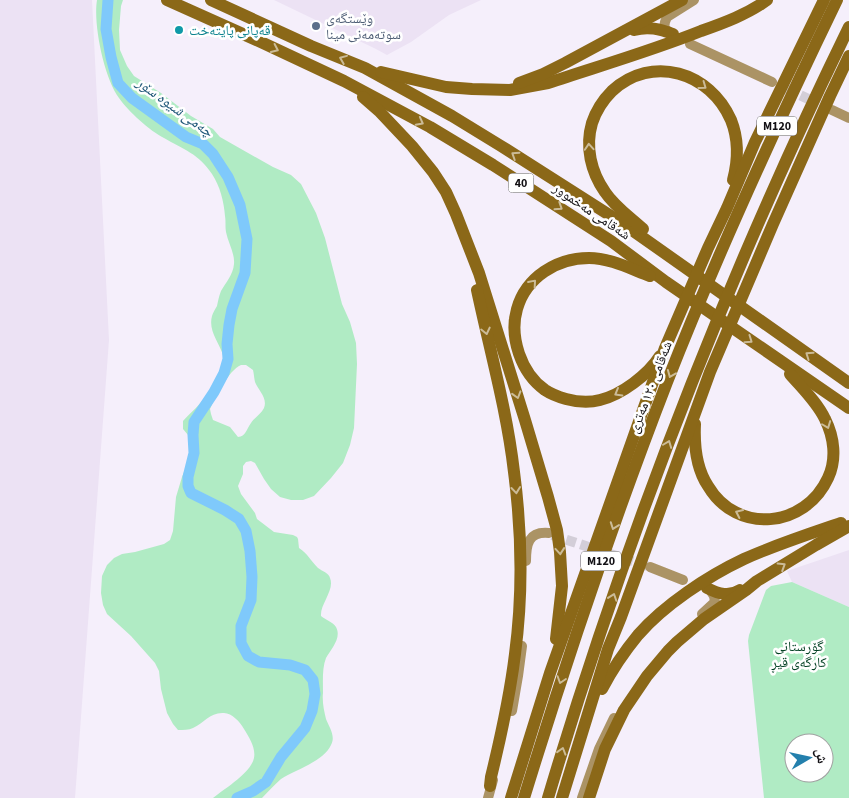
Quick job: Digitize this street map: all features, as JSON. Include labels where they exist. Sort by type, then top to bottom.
[{"type":"highway","name":"شەقامی مەخموور","points":[[167,0],[344,81],[438,132],[493,165],[610,241],[776,359],[849,408]]},
{"type":"highway","name":"شەقامی مەخموور","points":[[211,0],[311,46],[365,68],[452,116],[622,223],[849,382]]},
{"type":"highway","points":[[490,90],[521,83],[542,74],[682,0]]},
{"type":"highway","points":[[365,68],[446,87],[510,90],[548,83],[692,35],[718,25],[768,0]]},
{"type":"highway","points":[[511,798],[550,673],[665,348],[708,248],[728,208],[755,142],[824,0]]},
{"type":"highway","name":"شەقامی ١٢٠ مەتری","points":[[524,798],[572,647],[644,442],[720,253],[836,0]]},
{"type":"highway","name":"M120","points":[[548,798],[572,718],[621,572],[652,485],[706,346],[738,268],[810,107],[849,27]]},
{"type":"highway","points":[[610,38],[640,28],[660,29],[673,34]]},
{"type":"highway","points":[[562,798],[608,650],[718,352],[849,56]]},
{"type":"highway","points":[[667,255],[613,203],[597,180],[591,161],[589,140],[594,116],[604,101],[618,86],[631,77],[647,73],[669,72],[686,76],[696,81],[716,97],[724,106],[731,121],[737,148],[737,165],[728,208]]},
{"type":"highway","points":[[344,81],[379,111],[426,163],[446,192],[482,281],[557,530],[562,586],[550,673]]},
{"type":"highway","points":[[610,241],[622,223]]},
{"type":"highway","points":[[470,248],[474,277],[510,445],[520,536],[520,597],[515,654],[506,711],[489,792]]},
{"type":"highway","points":[[665,348],[656,361],[622,391],[608,398],[592,402],[575,401],[545,390],[530,375],[521,359],[516,342],[515,326],[517,309],[523,295],[533,282],[559,263],[573,259],[591,258],[609,261],[666,282]]},
{"type":"highway","points":[[696,409],[695,438],[697,456],[708,488],[720,501],[741,514],[757,519],[783,518],[801,510],[819,494],[830,474],[833,450],[832,438],[826,421],[817,405],[776,359]]},
{"type":"highway","points":[[587,718],[624,653],[640,633],[666,608],[711,577],[745,559],[849,520]]},
{"type":"highway","points":[[709,589],[725,595],[732,594],[849,526]]},
{"type":"highway","points":[[589,798],[599,764],[613,731],[624,710],[647,676],[673,647],[704,619],[757,581]]},
{"type":"street","points":[[673,34],[664,28],[664,22],[667,17],[694,0]]},
{"type":"street","points":[[690,44],[772,82]]},
{"type":"street","points":[[832,110],[849,118]]},
{"type":"street","points":[[489,792],[508,729],[518,676],[525,611],[526,547],[534,535],[549,534]]},
{"type":"street","points":[[650,567],[683,580]]},
{"type":"street","points":[[582,798],[603,740],[619,708],[639,677],[662,650],[684,628],[714,603],[715,598],[709,589]]},
{"type":"shaded area","points":[[0,0],[92,0],[109,340],[75,798],[0,798]]},
{"type":"shaded area","points":[[274,0],[481,0],[449,15],[411,42],[387,55]]},
{"type":"shaded area","points":[[849,550],[849,607],[792,582],[787,571]]},
{"type":"green space","points":[[97,0],[123,0],[119,30],[120,50],[134,76],[213,129],[220,137],[291,175],[301,184],[316,213],[325,238],[342,304],[356,343],[354,428],[343,463],[331,478],[314,496],[303,500],[291,500],[280,497],[271,489],[255,463],[251,461],[246,462],[243,466],[243,474],[238,486],[257,519],[274,532],[297,537],[299,548],[318,568],[327,573],[331,587],[321,611],[321,616],[336,627],[338,635],[326,658],[323,675],[323,703],[332,735],[331,745],[322,756],[281,779],[262,798],[213,798],[243,775],[252,764],[254,750],[252,743],[236,718],[224,713],[215,714],[191,729],[178,730],[167,713],[159,671],[155,663],[131,636],[107,614],[103,605],[101,593],[102,576],[107,565],[114,558],[122,554],[164,544],[170,540],[173,531],[176,497],[191,451],[188,435],[183,429],[183,421],[209,392],[222,364],[223,355],[211,327],[211,321],[221,291],[232,272],[234,260],[226,232],[223,200],[212,174],[202,161],[152,131],[128,109],[114,89],[104,65],[98,36]],"holes":[[[246,365],[253,370],[255,382],[264,397],[265,404],[263,410],[252,421],[244,434],[238,437],[230,427],[213,420],[210,409],[223,384],[236,368]]]},
{"type":"green space","name":"گۆڕستانی کارگەی قیڕ","points":[[792,582],[849,607],[849,798],[764,798],[748,641],[766,590],[771,586]]},
{"type":"waterway","name":"چەمی شیوە سۆر","points":[[108,0],[106,29],[118,83],[132,98],[186,137],[203,144],[213,154],[228,177],[240,205],[247,239],[245,273],[232,309],[229,325],[228,359],[224,373],[214,392],[194,422],[194,453],[188,477],[188,486],[191,493],[239,519],[246,531],[252,577],[251,600],[241,626],[241,643],[248,656],[259,662],[290,665],[305,670],[313,680],[315,694],[312,711],[305,728],[281,757],[266,782],[253,791],[237,798]]},
{"type":"tunnel","points":[[787,89],[819,104]]},
{"type":"tunnel","points":[[552,535],[647,566]]},
{"type":"place","name":"وێستگەی سوتەمەنی مینا","points":[[316,26]]},
{"type":"place","name":"قەپانی پایتەخت","points":[[179,30]]}]
